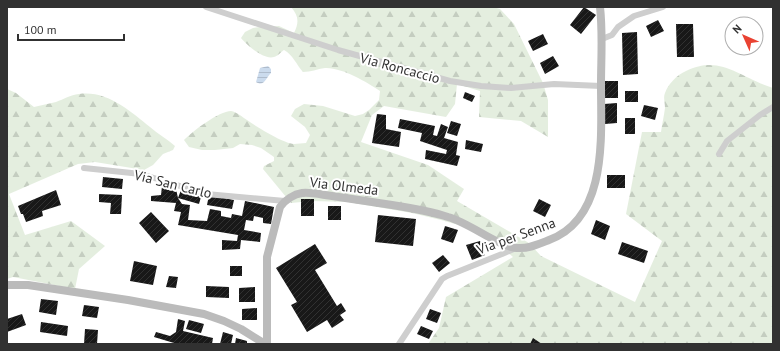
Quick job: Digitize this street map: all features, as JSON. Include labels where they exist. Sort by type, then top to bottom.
[{"type":"street","name":"Via Roncaccio","points":[[206,7],[338,50],[450,81],[481,86],[511,88],[554,84],[601,86]]},
{"type":"street","name":"Via per Senna","points":[[399,344],[442,279],[516,248],[526,248],[556,237],[567,230],[585,209],[594,186],[599,160],[602,39],[600,7]]},
{"type":"street","points":[[602,39],[612,35],[618,27],[634,16],[663,7]]},
{"type":"street","points":[[718,154],[727,141],[760,115],[773,107]]},
{"type":"street","name":"Via San Carlo","points":[[84,168],[141,174],[206,194],[285,201]]},
{"type":"street","name":"Via Olmeda","points":[[285,201],[302,193],[347,198],[433,213],[466,223],[499,242],[516,248]]},
{"type":"street","points":[[266,344],[267,258],[280,207],[285,201]]},
{"type":"street","points":[[7,285],[28,285],[128,300],[204,314],[241,328],[266,344]]},
{"type":"green space","points":[[291,7],[493,7],[500,9],[514,24],[543,83],[548,100],[548,137],[521,121],[479,117],[480,91],[457,84],[455,104],[446,117],[384,106],[372,115],[361,142],[428,165],[464,189],[457,201],[529,243],[541,256],[635,302],[662,241],[626,214],[642,132],[661,132],[665,108],[664,95],[668,86],[679,75],[686,71],[698,66],[710,65],[730,69],[773,88],[773,344],[428,344],[439,328],[446,297],[513,257],[498,244],[462,226],[441,220],[412,213],[348,202],[312,201],[291,203],[263,169],[264,166],[274,161],[274,157],[261,148],[252,145],[240,144],[233,148],[202,150],[189,147],[184,140],[213,118],[231,111],[237,113],[283,141],[294,144],[306,143],[310,135],[305,127],[291,116],[295,109],[304,104],[323,106],[355,116],[363,114],[369,110],[379,100],[380,91],[346,72],[325,68],[303,72],[292,57],[284,50],[274,57],[265,56],[251,48],[241,38],[245,32],[253,28],[260,27],[279,26],[294,33],[297,26],[297,17],[296,13]]},
{"type":"green space","points":[[7,89],[16,93],[34,107],[56,102],[76,95],[89,94],[108,98],[126,108],[175,146],[173,150],[163,154],[153,165],[144,170],[95,162],[78,164],[9,194],[25,235],[71,221],[105,246],[79,269],[75,289],[13,277],[7,279]]},
{"type":"water","points":[[268,66],[271,69],[271,73],[265,81],[263,83],[256,82],[260,68]]},
{"type":"building","points":[[584,7],[596,15],[581,34],[570,25]]},
{"type":"building","points":[[658,20],[664,31],[651,37],[646,26]]},
{"type":"building","points":[[676,24],[693,24],[694,57],[677,57]]},
{"type":"building","points":[[637,32],[638,74],[623,75],[622,33]]},
{"type":"building","points":[[543,34],[548,44],[533,51],[528,41]]},
{"type":"building","points":[[553,56],[559,66],[545,74],[540,63]]},
{"type":"building","points":[[605,81],[618,81],[618,98],[605,98]]},
{"type":"building","points":[[625,91],[638,91],[638,102],[625,102]]},
{"type":"building","points":[[465,92],[475,96],[472,102],[463,98]]},
{"type":"building","points":[[617,103],[617,123],[605,124],[604,104]]},
{"type":"building","points":[[644,105],[658,108],[655,120],[641,116]]},
{"type":"building","points":[[377,114],[386,115],[386,129],[401,132],[399,147],[372,143]]},
{"type":"building","points":[[625,118],[635,118],[635,134],[625,134]]},
{"type":"building","points":[[400,119],[435,126],[433,135],[437,136],[441,124],[448,127],[444,138],[458,142],[456,155],[460,156],[457,166],[425,159],[426,150],[446,154],[447,150],[420,141],[422,133],[398,128]]},
{"type":"building","points":[[451,121],[461,124],[457,136],[447,133]]},
{"type":"building","points":[[466,140],[483,144],[481,152],[465,149]]},
{"type":"building","points":[[607,175],[625,175],[625,188],[607,188]]},
{"type":"building","points":[[103,177],[123,179],[122,189],[102,187]]},
{"type":"building","points":[[162,186],[176,189],[178,198],[182,204],[190,205],[188,220],[207,221],[210,209],[221,211],[221,216],[231,218],[232,214],[242,216],[245,201],[274,207],[271,224],[263,223],[263,218],[254,216],[253,221],[246,220],[244,230],[261,233],[260,242],[241,240],[240,249],[222,250],[222,240],[237,241],[238,235],[178,225],[181,212],[174,211],[176,203],[151,201],[151,196],[161,195]]},
{"type":"building","points":[[56,190],[61,205],[42,211],[43,216],[26,222],[18,206]]},
{"type":"building","points":[[181,190],[201,197],[199,204],[178,198]]},
{"type":"building","points":[[99,194],[122,195],[121,214],[110,214],[111,203],[99,202]]},
{"type":"building","points":[[209,195],[234,200],[232,209],[207,205]]},
{"type":"building","points":[[301,199],[314,199],[314,216],[301,216]]},
{"type":"building","points":[[539,199],[551,205],[545,217],[533,211]]},
{"type":"building","points":[[328,206],[341,206],[341,220],[328,220]]},
{"type":"building","points":[[151,212],[169,231],[156,243],[139,223]]},
{"type":"building","points":[[378,215],[416,219],[413,246],[375,242]]},
{"type":"building","points":[[596,220],[610,226],[605,240],[591,234]]},
{"type":"building","points":[[445,226],[458,230],[453,243],[441,239]]},
{"type":"building","points":[[480,241],[485,255],[472,260],[466,245]]},
{"type":"building","points":[[622,242],[648,251],[644,263],[618,254]]},
{"type":"building","points":[[315,244],[327,263],[315,270],[337,306],[341,303],[346,311],[340,315],[344,320],[332,328],[327,320],[307,332],[291,305],[297,302],[276,268]]},
{"type":"building","points":[[443,255],[450,263],[439,272],[432,263]]},
{"type":"building","points":[[134,261],[157,266],[153,285],[130,281]]},
{"type":"building","points":[[230,266],[242,266],[242,276],[230,276]]},
{"type":"building","points":[[169,276],[178,277],[176,288],[166,287]]},
{"type":"building","points":[[206,286],[229,287],[229,298],[206,297]]},
{"type":"building","points":[[255,287],[255,302],[239,302],[239,288]]},
{"type":"building","points":[[41,299],[58,301],[56,315],[39,312]]},
{"type":"building","points":[[84,305],[99,307],[97,318],[82,316]]},
{"type":"building","points":[[257,308],[257,320],[242,320],[242,309]]},
{"type":"building","points":[[430,309],[441,313],[437,323],[426,319]]},
{"type":"building","points":[[22,314],[26,325],[7,332],[7,319]]},
{"type":"building","points":[[178,319],[185,321],[183,331],[213,338],[212,344],[173,344],[174,343],[154,337],[156,332],[170,336],[176,332]]},
{"type":"building","points":[[189,320],[204,324],[201,333],[186,329]]},
{"type":"building","points":[[41,322],[68,326],[67,336],[40,332]]},
{"type":"building","points":[[421,326],[433,331],[429,339],[417,334]]},
{"type":"building","points":[[85,329],[98,330],[97,344],[84,344]]},
{"type":"building","points":[[223,332],[233,335],[231,344],[220,344]]},
{"type":"building","points":[[236,338],[247,341],[247,344],[235,344]]},
{"type":"building","points":[[533,338],[542,344],[530,344]]}]
